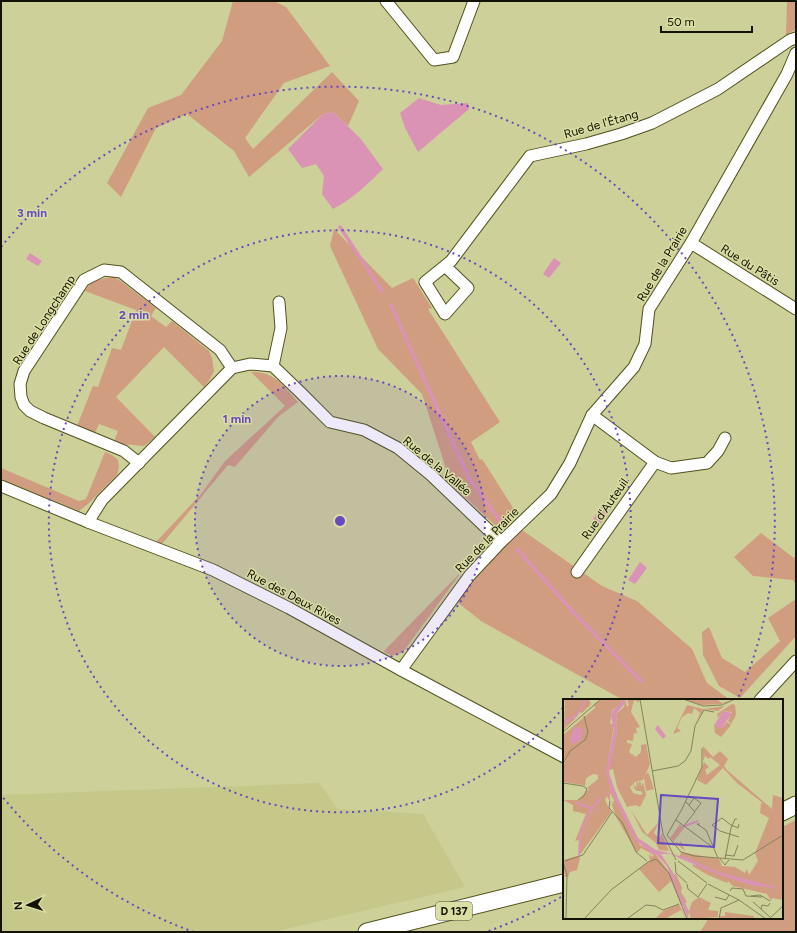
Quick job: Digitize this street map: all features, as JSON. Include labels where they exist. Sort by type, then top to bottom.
[{"type":"main road","points":[[783,812],[796,806]]},
{"type":"main road","name":"D 137","points":[[367,932],[563,884]]},
{"type":"street","points":[[386,1],[434,60],[454,58],[474,1]]},
{"type":"street","name":"Rue de l'Étang","points":[[445,266],[451,261],[530,156],[586,144],[621,134],[652,122],[718,89],[790,40],[796,38]]},
{"type":"street","name":"Rue de la Prairie","points":[[401,670],[470,575],[501,542],[551,494],[570,463],[592,415],[634,367],[645,344],[648,309],[691,244],[787,74],[796,53]]},
{"type":"street","name":"Rue du Pâtis","points":[[691,244],[796,309]]},
{"type":"street","name":"Rue de Longchamp","points":[[139,463],[124,451],[30,412],[24,405],[21,397],[20,384],[24,371],[84,280],[104,270],[121,272],[220,350],[232,368]]},
{"type":"street","points":[[88,522],[102,500],[232,368],[250,364],[273,366],[281,328],[280,302]]},
{"type":"street","name":"Rue de la Vallée","points":[[273,366],[330,422],[364,430],[398,448],[431,475],[501,542]]},
{"type":"street","points":[[592,415],[655,462],[671,468],[707,463],[718,451],[725,438]]},
{"type":"street","name":"Rue d'Auteuil","points":[[577,572],[655,462]]},
{"type":"street","name":"Rue des Deux Rives","points":[[1,486],[88,522],[212,570],[289,608],[563,756]]},
{"type":"street","points":[[761,699],[796,661]]},
{"type":"shaded area","points":[[233,1],[274,1],[286,7],[330,66],[284,83],[245,138],[253,149],[332,72],[359,101],[348,126],[333,112],[323,114],[249,177],[234,151],[187,114],[156,128],[121,197],[107,183],[148,108],[181,95],[222,41]]},
{"type":"shaded area","points":[[787,1],[796,1],[796,29],[786,35]]},
{"type":"shaded area","points":[[419,98],[441,105],[468,103],[469,109],[418,152],[405,128],[400,113]]},
{"type":"shaded area","points":[[333,112],[360,138],[383,169],[366,186],[333,209],[322,194],[324,176],[316,164],[302,168],[288,149],[323,114]]},
{"type":"shaded area","points":[[334,229],[392,288],[413,278],[432,308],[428,309],[500,422],[471,442],[480,460],[482,459],[517,514],[501,531],[451,484],[422,394],[378,349],[330,246]]},
{"type":"shaded area","points":[[30,253],[42,261],[38,266],[26,259]]},
{"type":"shaded area","points":[[554,258],[561,263],[549,278],[543,274]]},
{"type":"shaded area","points":[[114,277],[156,308],[151,316],[166,327],[172,321],[209,351],[212,358],[214,371],[204,387],[164,347],[116,397],[155,437],[144,446],[123,444],[114,441],[118,431],[99,424],[95,433],[77,426],[93,386],[98,387],[112,348],[121,350],[136,310],[85,291],[91,282]]},
{"type":"shaded area","points":[[251,372],[267,374],[273,377],[283,385],[298,402],[278,417],[235,467],[228,465],[162,544],[156,542],[201,494],[225,461],[285,406]]},
{"type":"shaded area","points":[[105,452],[118,460],[119,467],[117,475],[79,511],[1,479],[1,468],[79,501],[86,499]]},
{"type":"shaded area","points":[[602,506],[608,510],[609,513],[600,524],[593,519]]},
{"type":"shaded area","points":[[522,530],[602,586],[637,601],[692,649],[707,683],[729,699],[621,699],[481,621],[457,602],[474,578],[507,543]]},
{"type":"shaded area","points":[[761,533],[794,558],[796,555],[796,585],[793,580],[753,576],[734,557]]},
{"type":"shaded area","points":[[640,562],[647,568],[635,584],[628,580]]},
{"type":"shaded area","points":[[462,571],[403,652],[393,655],[384,651]]},
{"type":"shaded area","points":[[796,599],[796,636],[740,698],[719,686],[703,655],[702,632],[709,627],[722,658],[745,672],[780,641],[768,618]]},
{"type":"shaded area","points":[[319,783],[338,809],[423,814],[465,887],[273,932],[1,932],[1,795]]},
{"type":"shaded area","points":[[796,820],[796,932],[700,932],[708,919],[783,919],[783,826]]},
{"type":"waterway","points":[[340,227],[382,291]]},
{"type":"waterway","points":[[391,305],[469,478],[501,522]]},
{"type":"waterway","points":[[517,549],[574,613],[641,681]]}]
